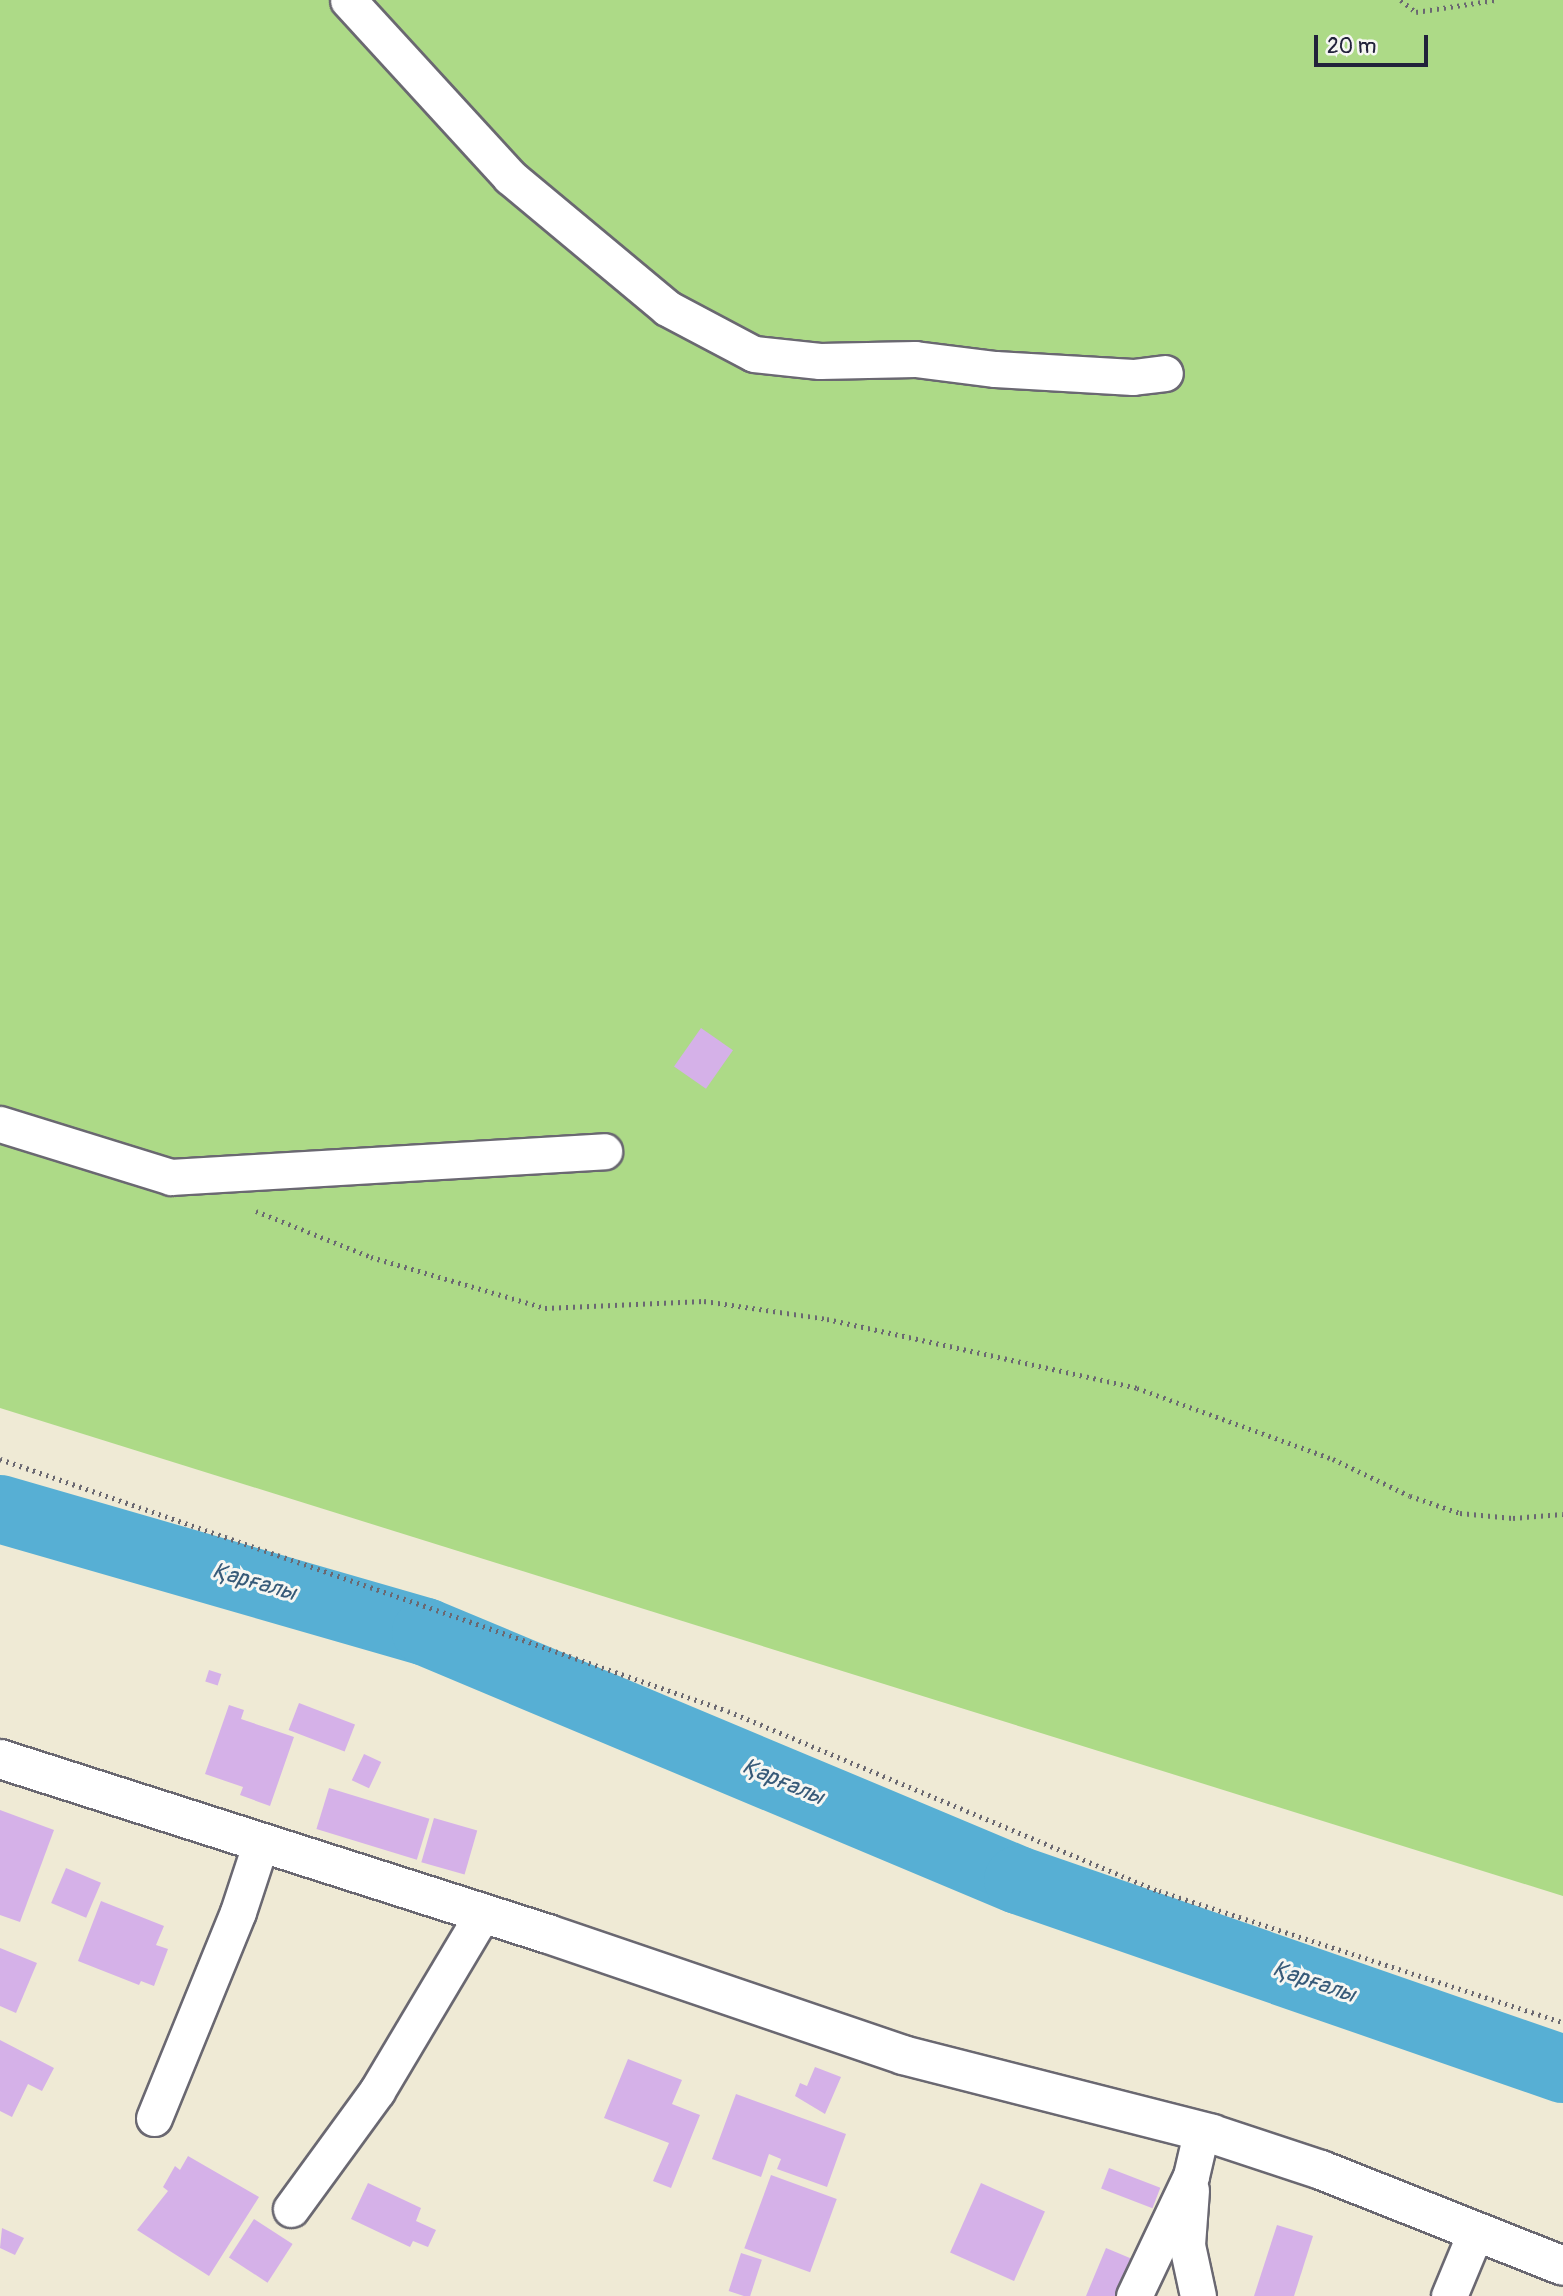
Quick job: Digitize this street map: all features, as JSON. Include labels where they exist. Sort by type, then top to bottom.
[{"type":"street","points":[[348,0],[520,186],[667,307],[754,354],[820,361],[915,359],[995,369],[1133,377],[1165,373]]},
{"type":"street","points":[[0,1125],[171,1177],[604,1151]]},
{"type":"street","points":[[0,1759],[483,1913],[903,2055],[1200,2133],[1321,2170],[1563,2266]]},
{"type":"street","points":[[154,2118],[239,1912],[261,1842]]},
{"type":"street","points":[[291,2209],[377,2091],[483,1913]]},
{"type":"street","points":[[1198,2296],[1187,2245],[1191,2176],[1200,2133]]},
{"type":"street","points":[[1135,2296],[1191,2176]]},
{"type":"street","points":[[1449,2296],[1476,2231]]},
{"type":"path","points":[[1401,0],[1416,12],[1495,0]]},
{"type":"path","points":[[246,1207],[371,1257],[545,1308],[704,1301],[827,1319],[1149,1392],[1334,1459],[1410,1496],[1460,1513],[1513,1518],[1563,1514]]},
{"type":"path","points":[[0,1459],[729,1711],[1158,1891],[1563,2022]]},
{"type":"green space","points":[[0,0],[1563,0],[1563,1896],[0,1408]]},
{"type":"building","points":[[701,1028],[733,1050],[706,1089],[674,1067]]},
{"type":"building","points":[[209,1670],[221,1674],[218,1685],[205,1681]]},
{"type":"building","points":[[299,1703],[355,1725],[345,1752],[289,1730]]},
{"type":"building","points":[[229,1705],[244,1710],[241,1719],[294,1737],[270,1806],[240,1795],[243,1787],[205,1774]]},
{"type":"building","points":[[364,1754],[381,1762],[369,1788],[352,1780]]},
{"type":"building","points":[[329,1788],[429,1819],[417,1860],[316,1829]]},
{"type":"building","points":[[0,1810],[54,1830],[20,1922],[0,1915]]},
{"type":"building","points":[[434,1818],[477,1830],[465,1875],[421,1862]]},
{"type":"building","points":[[66,1868],[101,1883],[86,1918],[51,1903]]},
{"type":"building","points":[[101,1901],[164,1926],[156,1945],[168,1949],[154,1986],[141,1981],[139,1985],[78,1961]]},
{"type":"building","points":[[0,1948],[37,1963],[16,2013],[0,2006]]},
{"type":"building","points":[[0,2040],[54,2068],[42,2091],[28,2084],[12,2117],[0,2111]]},
{"type":"building","points":[[628,2059],[682,2080],[672,2104],[700,2115],[671,2188],[653,2181],[669,2143],[604,2118]]},
{"type":"building","points":[[815,2067],[841,2077],[825,2114],[795,2096],[800,2083],[807,2086]]},
{"type":"building","points":[[736,2094],[846,2134],[827,2187],[777,2169],[781,2159],[769,2154],[761,2177],[712,2159]]},
{"type":"building","points":[[188,2156],[259,2197],[209,2276],[137,2230],[168,2191],[163,2187],[175,2166],[180,2170]]},
{"type":"building","points":[[1109,2168],[1160,2188],[1152,2208],[1101,2189]]},
{"type":"building","points":[[771,2175],[837,2199],[810,2272],[744,2248]]},
{"type":"building","points":[[368,2183],[421,2208],[416,2221],[436,2230],[428,2247],[413,2241],[410,2247],[351,2219]]},
{"type":"building","points":[[981,2183],[1045,2211],[1014,2281],[950,2252]]},
{"type":"building","points":[[254,2219],[293,2244],[268,2283],[229,2258]]},
{"type":"building","points":[[1277,2225],[1313,2236],[1294,2296],[1254,2296]]},
{"type":"building","points":[[2,2228],[24,2238],[15,2255],[0,2248]]},
{"type":"building","points":[[1106,2248],[1137,2261],[1123,2296],[1086,2296]]},
{"type":"building","points":[[741,2253],[762,2260],[750,2296],[729,2291]]},
{"type":"waterway","name":"Қарғалы","points":[[0,1509],[426,1632],[1018,1880],[1563,2069]]}]
